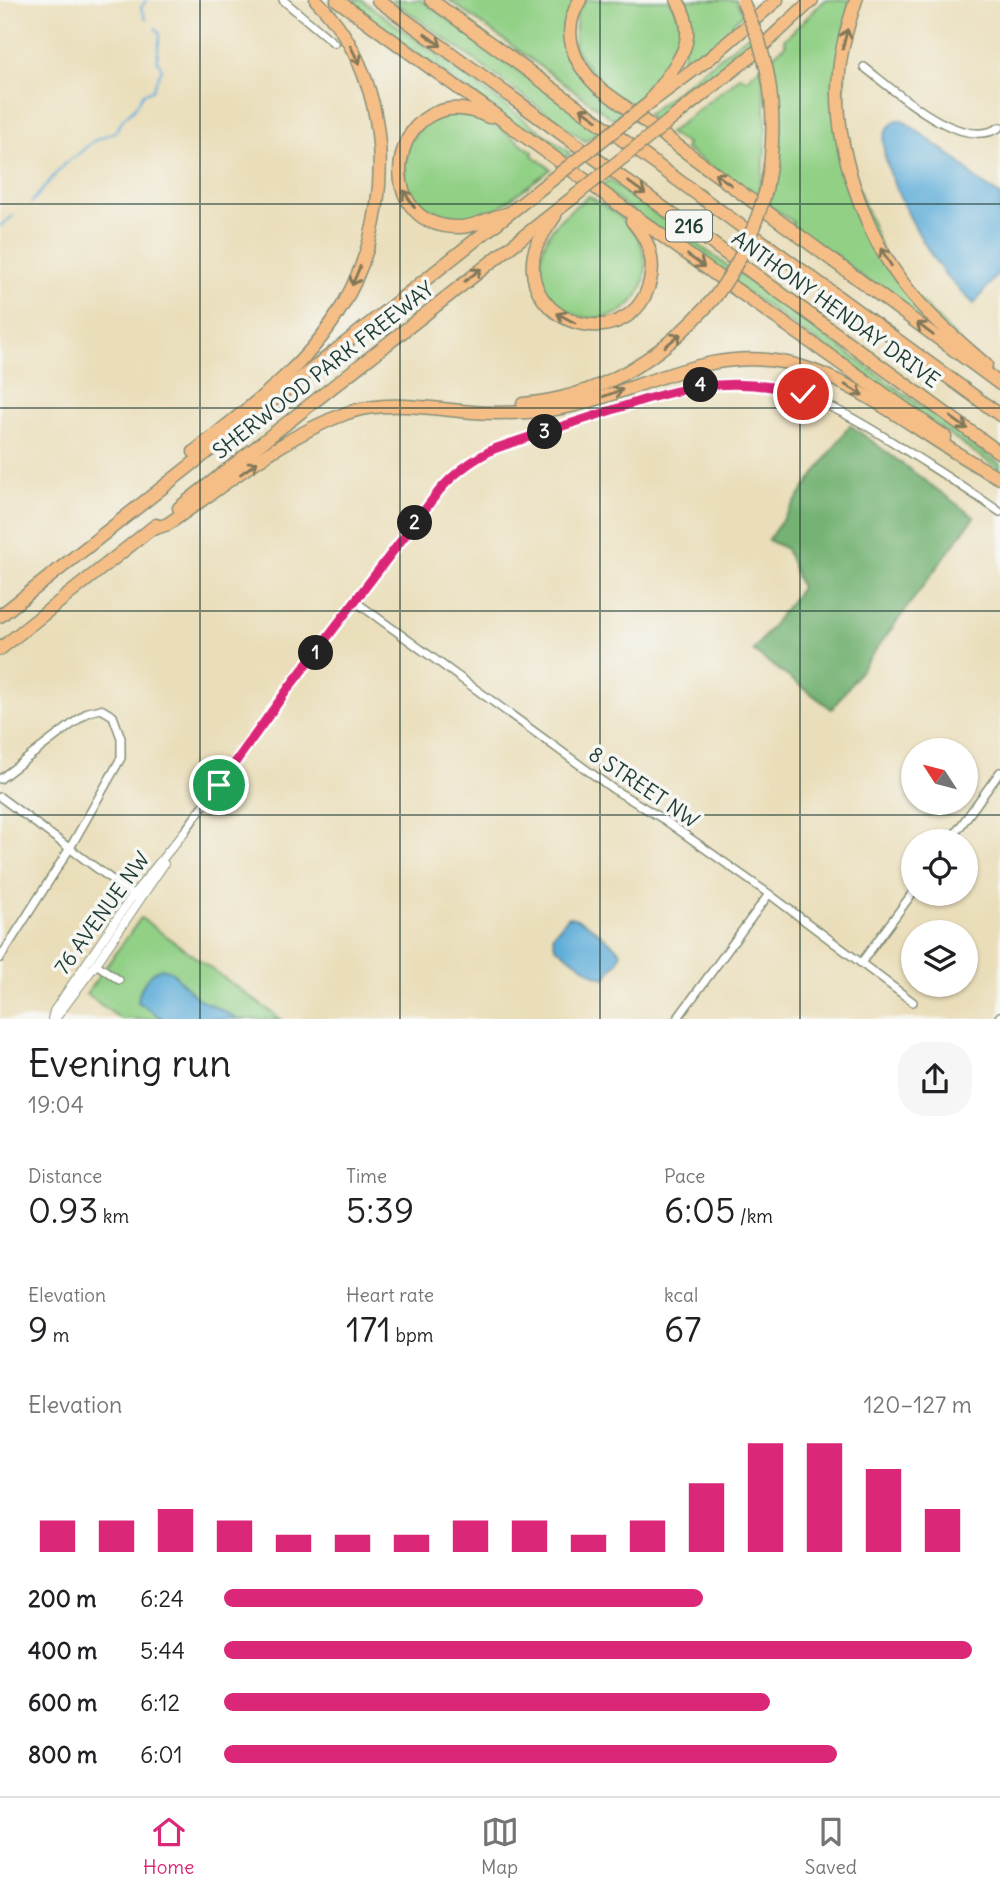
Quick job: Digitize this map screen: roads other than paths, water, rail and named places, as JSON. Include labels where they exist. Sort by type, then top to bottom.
[{"type":"highway","points":[[160,489],[182,462],[292,370],[315,345],[345,301],[367,247],[377,205],[379,178],[378,128],[374,107],[362,67],[353,50],[316,0]]},
{"type":"highway","points":[[337,0],[507,125],[1000,477]]},
{"type":"highway","name":"ANTHONY HENDAY DRIVE","points":[[378,0],[1000,453]]},
{"type":"highway","name":"ANTHONY HENDAY DRIVE","points":[[431,0],[1000,415]]},
{"type":"highway","points":[[580,0],[571,20],[571,45],[580,67],[598,87],[1000,384]]},
{"type":"highway","points":[[648,104],[680,60],[687,43],[684,12],[677,0]]},
{"type":"highway","points":[[648,104],[710,58],[776,0]]},
{"type":"highway","name":"SHERWOOD PARK FREEWAY","points":[[0,649],[756,52],[812,0]]},
{"type":"highway","points":[[856,0],[841,53],[838,96],[848,163],[864,213],[881,249],[907,288],[946,331],[1000,376]]},
{"type":"highway","points":[[425,407],[529,404],[584,391],[622,375],[652,357],[680,334],[715,297],[749,242],[766,190],[772,158],[773,121],[767,71],[759,41],[743,1]]},
{"type":"highway","name":"SHERWOOD PARK FREEWAY","points":[[0,616],[648,104]]},
{"type":"highway","points":[[507,125],[470,110],[436,113],[416,125],[408,136],[400,156],[399,176],[411,205],[427,219],[442,226],[470,226],[513,212]]},
{"type":"highway","points":[[562,206],[537,244],[534,277],[541,295],[555,312],[574,323],[597,326],[616,322],[631,313],[646,293],[651,275],[648,246],[621,207]]},
{"type":"highway","points":[[150,530],[168,524],[282,445],[325,421],[351,411],[386,405],[491,413],[542,411],[589,401],[695,365],[733,359],[775,361],[840,382],[1000,477]]},
{"type":"street","points":[[283,0],[334,43]]},
{"type":"street","points":[[864,67],[943,125],[980,134],[1000,127]]},
{"type":"street","name":"76 AVENUE NW","points":[[53,1019],[54,1011],[290,686],[444,485],[474,459],[494,449],[656,395],[709,384],[730,383],[803,394],[830,405],[1000,512]]},
{"type":"street","name":"8 STREET NW","points":[[356,602],[613,789],[663,819],[769,894],[913,1002]]},
{"type":"street","points":[[0,779],[91,711],[101,709],[113,716],[121,738],[121,758],[70,848],[0,958]]},
{"type":"street","points":[[958,829],[1000,772]]},
{"type":"street","points":[[0,797],[136,898]]},
{"type":"street","points":[[677,1019],[769,894]]},
{"type":"street","name":"76 AVENUE NW","points":[[53,1019],[96,964],[136,898]]},
{"type":"street","points":[[861,962],[903,906]]},
{"type":"street","points":[[96,964],[118,980]]},
{"type":"water","points":[[897,120],[902,120],[957,160],[979,182],[1000,195],[1000,271],[974,304],[947,277],[936,261],[895,187],[884,150],[884,137],[889,127]]},
{"type":"water","points":[[568,917],[587,924],[621,953],[605,978],[595,975],[555,946],[553,935]]},
{"type":"water","points":[[162,968],[171,971],[197,998],[239,1019],[163,1019],[138,1002],[145,982],[152,973]]},
{"type":"waterway","points":[[146,0],[141,8],[146,19]]},
{"type":"waterway","points":[[31,203],[65,163],[92,142],[116,131],[143,94],[152,90],[162,69],[157,60],[160,33],[155,28]]},
{"type":"waterway","points":[[0,226],[13,216]]}]
